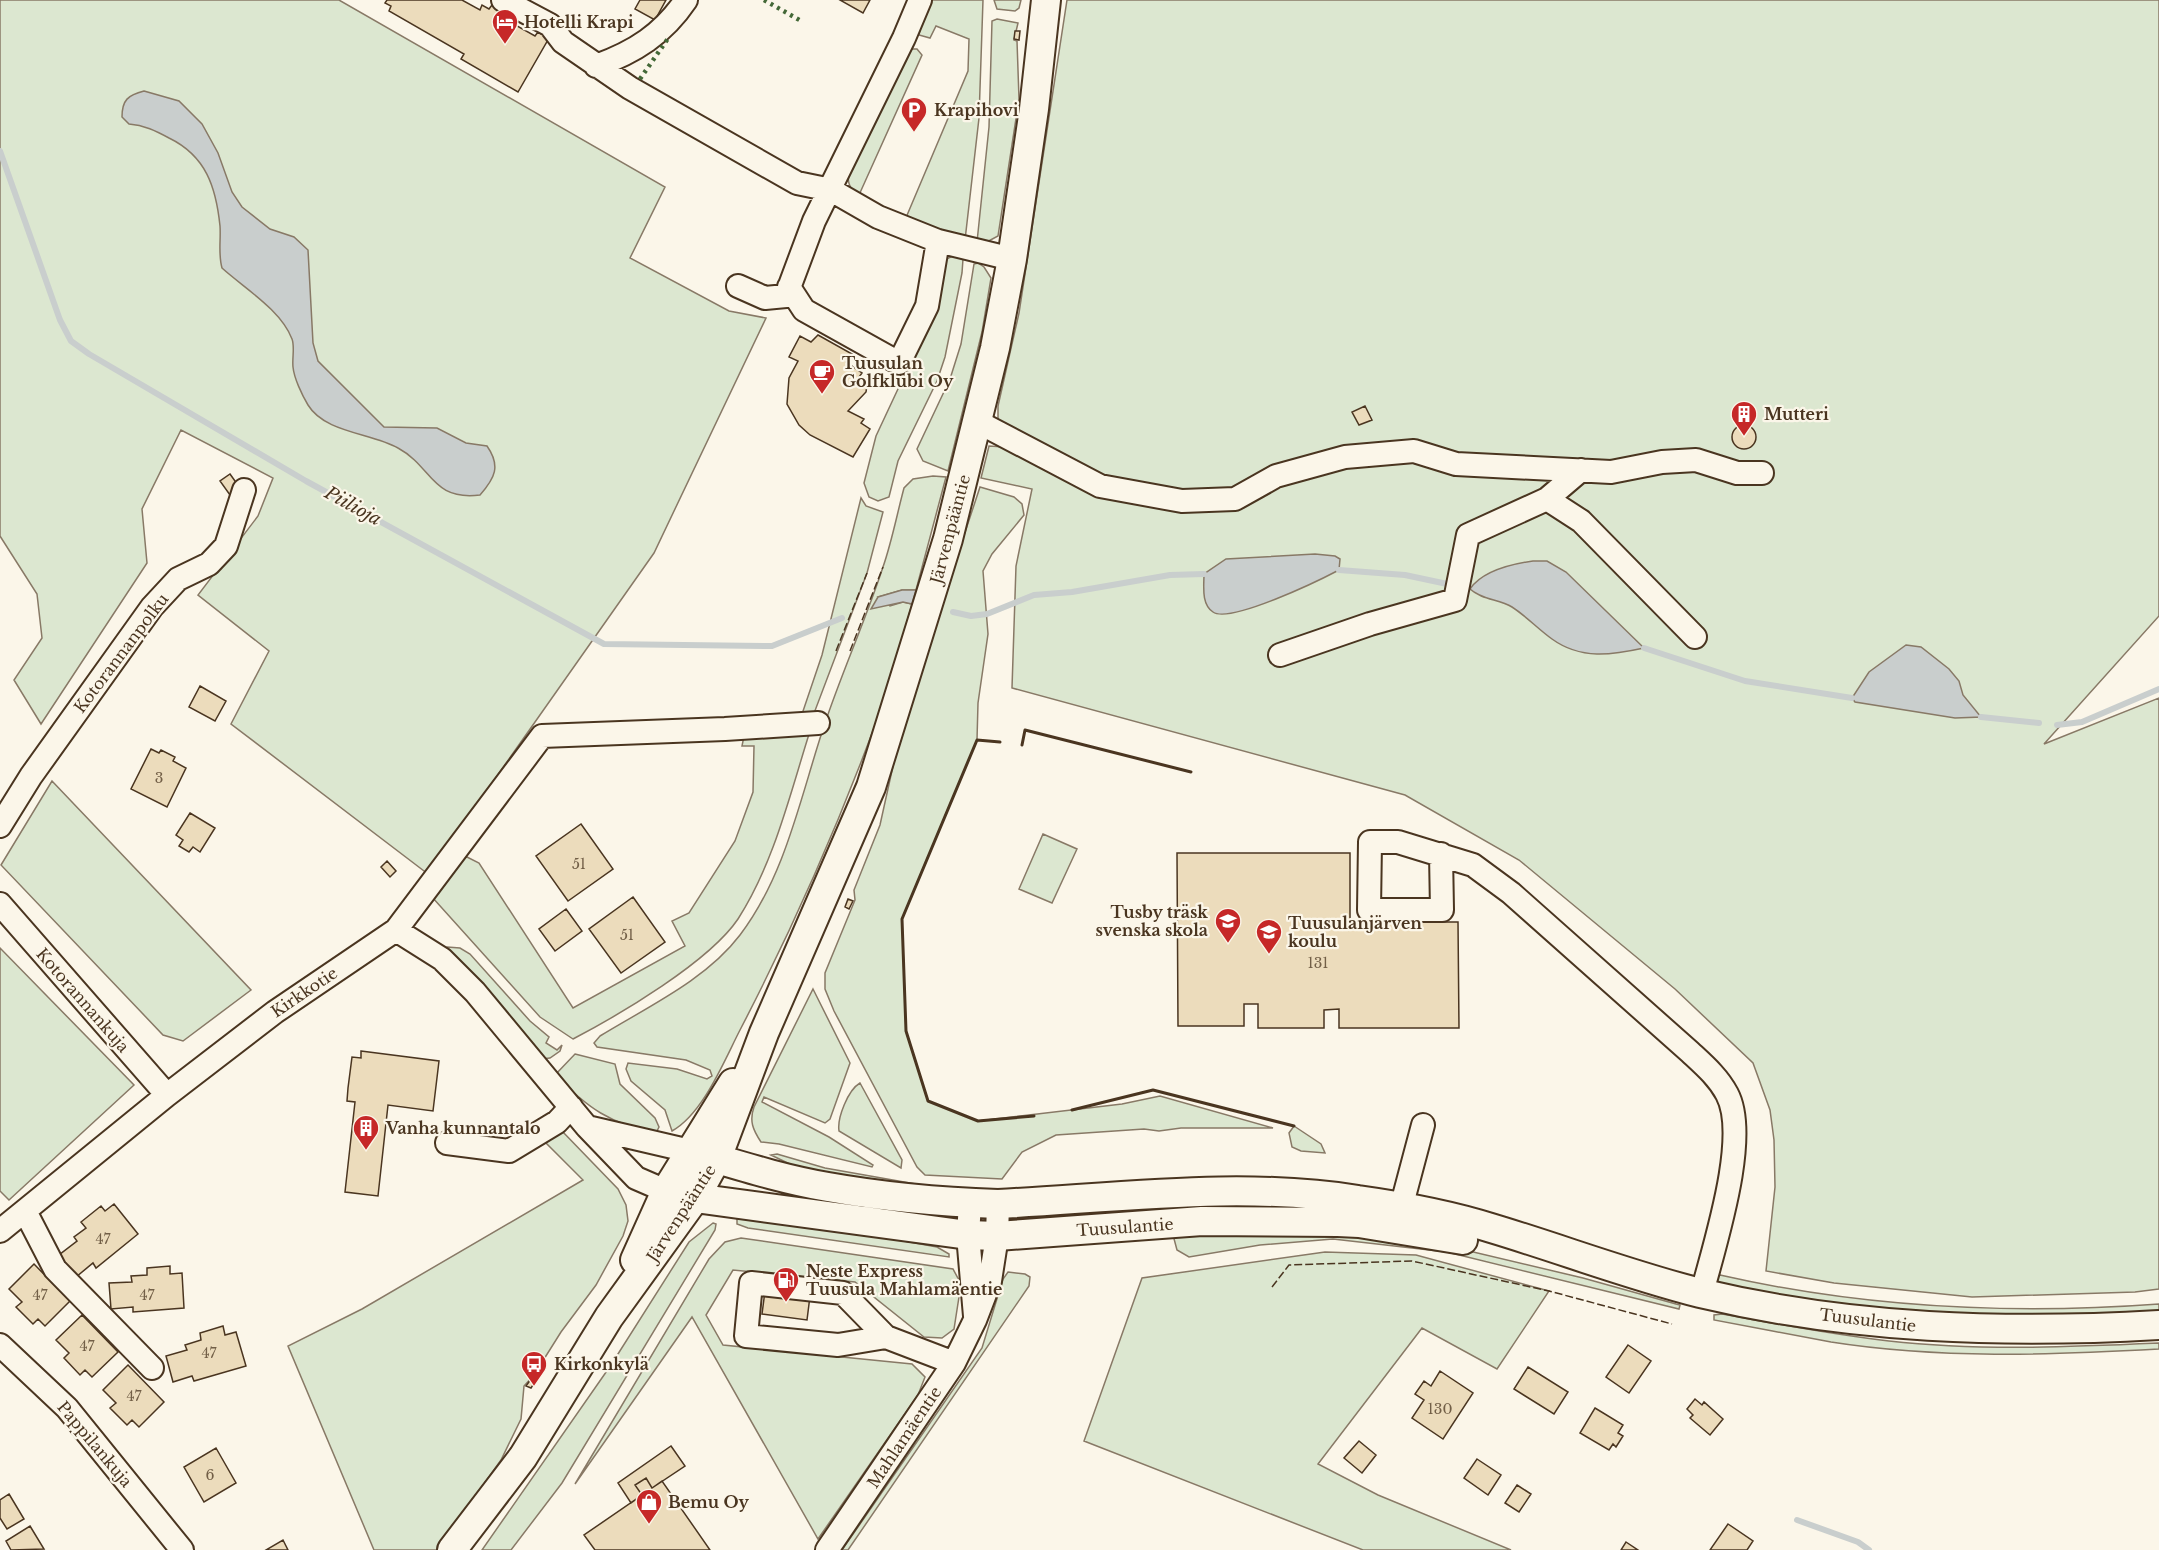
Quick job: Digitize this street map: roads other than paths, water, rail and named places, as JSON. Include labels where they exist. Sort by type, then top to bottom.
[{"type":"main road","name":"Järvenpääntie","points":[[452,1550],[524,1457],[609,1317],[695,1198],[717,1158],[764,1033],[871,788],[948,539],[978,422],[1012,259],[1034,109],[1046,0]]},
{"type":"main road","name":"Järvenpääntie","points":[[609,1317],[666,1191],[764,1033]]},
{"type":"main road","name":"Tuusulantie","points":[[690,1151],[826,1187],[904,1198],[998,1204],[1216,1192],[1293,1192],[1358,1200],[1398,1219]]},
{"type":"main road","name":"Tuusulantie","points":[[666,1191],[695,1198],[968,1235],[997,1236],[1202,1221],[1348,1222],[1398,1219],[1489,1227],[1584,1260],[1702,1293],[1851,1320],[1951,1329],[2063,1330],[2159,1325]]},
{"type":"street","points":[[503,0],[550,25],[563,42],[630,88],[796,183],[831,190],[878,217],[938,241],[1012,259]]},
{"type":"street","points":[[596,66],[623,56],[666,27],[686,0]]},
{"type":"street","points":[[738,286],[765,298],[786,296],[814,221],[831,190],[920,0]]},
{"type":"street","points":[[789,287],[804,310],[899,363],[927,306],[938,241]]},
{"type":"street","points":[[978,422],[1100,486],[1182,501],[1235,500],[1276,476],[1336,460],[1414,451],[1456,464],[1611,472],[1662,462],[1696,460],[1737,473],[1762,473]]},
{"type":"street","points":[[1280,655],[1370,624],[1455,600],[1468,535],[1547,500],[1581,470]]},
{"type":"street","name":"Kotorannanpolku","points":[[0,826],[31,776],[152,607],[178,579],[209,564],[226,546],[244,490]]},
{"type":"street","points":[[1547,500],[1581,521],[1695,637]]},
{"type":"street","name":"Kirkkotie","points":[[0,1232],[167,1095],[275,1012],[396,930],[542,736],[818,723]]},
{"type":"street","points":[[1441,854],[1473,865],[1510,893],[1704,1065],[1728,1095],[1736,1128],[1733,1156],[1702,1293]]},
{"type":"street","name":"Kotorannankuja","points":[[0,904],[167,1095]]},
{"type":"street","points":[[396,930],[442,959],[474,992],[587,1127],[636,1178],[666,1191]]},
{"type":"street","points":[[447,1143],[509,1151],[557,1122],[571,1107]]},
{"type":"street","points":[[1398,1219],[1423,1125]]},
{"type":"street","points":[[587,1127],[690,1151]]},
{"type":"street","points":[[970,1203],[968,1235],[975,1320]]},
{"type":"street","name":"Mahlamäentie","points":[[827,1550],[954,1363],[975,1320],[990,1281],[997,1236],[998,1204]]},
{"type":"street","points":[[25,1211],[56,1269],[152,1368]]},
{"type":"street","points":[[886,1337],[838,1345],[746,1336],[751,1283],[843,1293],[886,1337],[954,1363]]},
{"type":"street","name":"Pappilankuja","points":[[0,1345],[67,1408],[183,1550]]},
{"type":"waterway","name":"Piilioja","points":[[0,151],[60,320],[71,341],[89,354],[306,481],[604,644],[772,646],[842,618]]},
{"type":"waterway","points":[[1339,570],[1405,575],[1452,585]]},
{"type":"waterway","points":[[953,612],[971,616],[987,614],[1034,595],[1072,592],[1170,575],[1204,574]]},
{"type":"waterway","points":[[1644,648],[1745,681],[1852,698]]},
{"type":"waterway","points":[[2057,725],[2082,722],[2159,689]]},
{"type":"waterway","points":[[1981,717],[2039,723]]},
{"type":"waterway","points":[[1797,1520],[1858,1542],[1869,1550]]},
{"type":"place","name":"Hotelli Krapi","points":[[505,45]]},
{"type":"place","name":"Krapihovi","points":[[914,133]]},
{"type":"place","name":"Tuusulan Golfklubi Oy","points":[[822,395]]},
{"type":"place","name":"Mutteri","points":[[1744,437]]},
{"type":"place","name":"Tusby träsk svenska skola","points":[[1228,944]]},
{"type":"place","name":"Tuusulanjärven koulu","points":[[1269,955]]},
{"type":"place","name":"Vanha kunnantalo","points":[[366,1151]]},
{"type":"place","name":"Neste Express Tuusula Mahlamäentie","points":[[786,1303]]},
{"type":"place","name":"Kirkonkylä","points":[[534,1387]]},
{"type":"place","name":"Bemu Oy","points":[[649,1525]]}]
